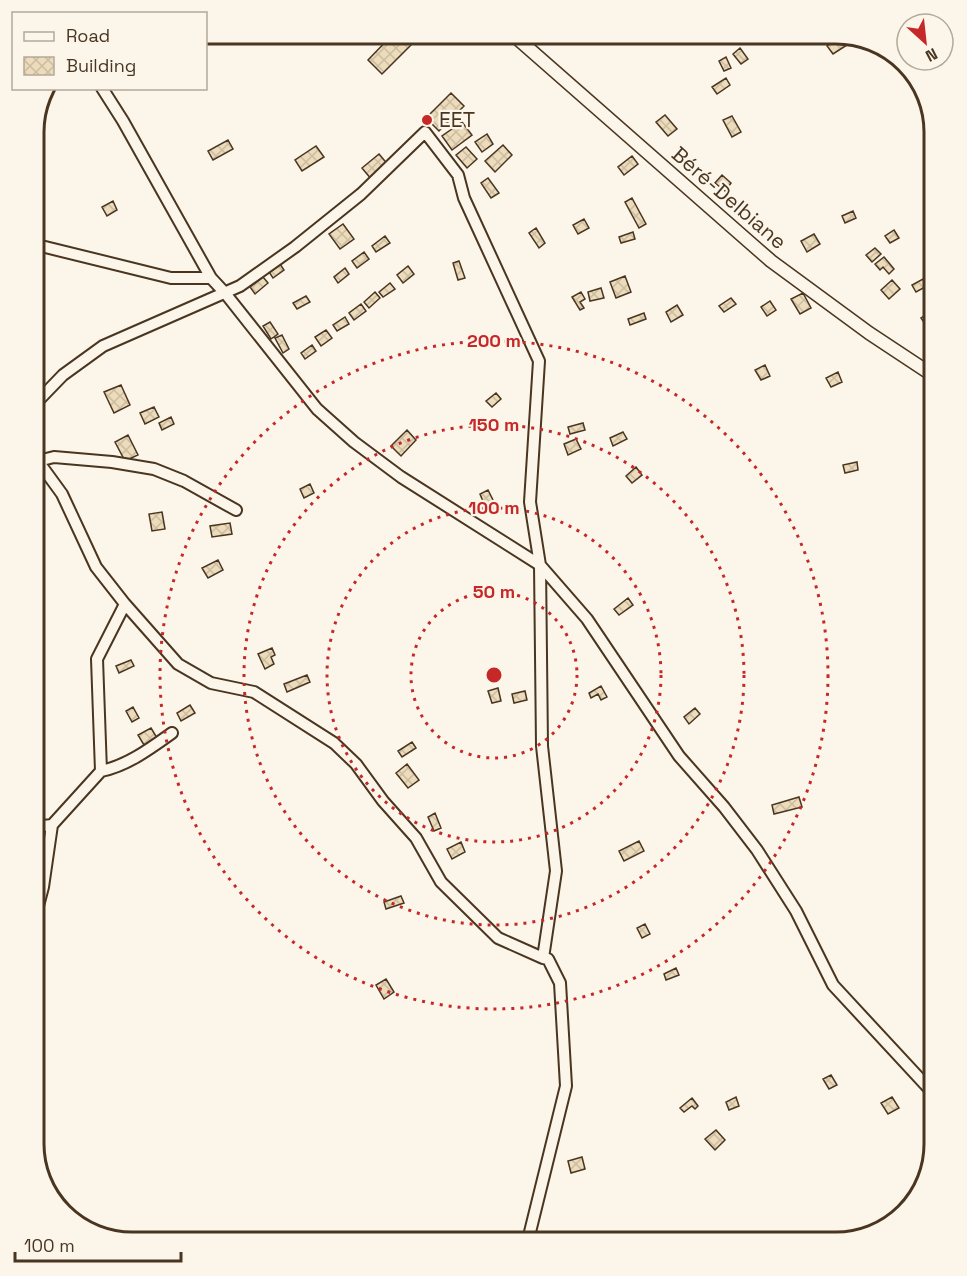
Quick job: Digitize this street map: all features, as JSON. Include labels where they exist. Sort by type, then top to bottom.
[{"type":"street","name":"Béré-Delbiane","points":[[523,44],[771,261],[869,333],[924,369]]},
{"type":"street","points":[[103,90],[211,278],[317,409],[354,442],[401,477],[540,565],[587,619],[679,756],[724,807],[757,850],[796,911],[833,985],[924,1083]]},
{"type":"street","points":[[44,395],[63,375],[103,346],[240,286],[295,247],[361,194],[425,132],[458,175],[464,198],[539,361],[530,502],[540,565],[542,746],[556,871],[543,958]]},
{"type":"street","points":[[44,247],[171,278],[211,278]]},
{"type":"street","points":[[44,459],[54,457],[112,462],[154,470],[184,481],[236,510]]},
{"type":"street","points":[[44,471],[62,495],[96,567],[178,664],[211,683],[254,692],[334,744],[356,764],[383,801],[416,838],[441,882],[498,938],[548,959],[560,982],[566,1086],[530,1232]]},
{"type":"street","points":[[101,771],[97,659],[125,604]]},
{"type":"street","points":[[43,885],[52,825],[101,771],[112,769],[153,747],[172,733]]},
{"type":"street","points":[[43,826],[52,825]]},
{"type":"building","points":[[384,43],[411,45],[382,74],[368,60]]},
{"type":"building","points":[[830,44],[847,45],[833,54],[827,46]]},
{"type":"building","points":[[740,48],[748,59],[741,64],[733,54]]},
{"type":"building","points":[[726,57],[731,68],[724,71],[719,61]]},
{"type":"building","points":[[726,78],[730,85],[717,94],[712,87]]},
{"type":"building","points":[[451,93],[464,106],[439,131],[426,118]]},
{"type":"building","points":[[665,115],[677,129],[668,136],[656,122]]},
{"type":"building","points":[[732,116],[741,132],[732,137],[723,120]]},
{"type":"building","points":[[462,122],[472,135],[452,150],[442,136]]},
{"type":"building","points":[[487,134],[493,144],[482,152],[475,142]]},
{"type":"building","points":[[228,140],[233,149],[213,160],[208,151]]},
{"type":"building","points":[[503,145],[512,155],[495,172],[485,161]]},
{"type":"building","points":[[316,146],[324,157],[302,171],[295,160]]},
{"type":"building","points":[[466,147],[477,159],[467,168],[456,155]]},
{"type":"building","points":[[379,154],[389,166],[372,180],[362,168]]},
{"type":"building","points":[[632,156],[638,164],[624,175],[618,167]]},
{"type":"building","points":[[722,175],[731,183],[725,191],[715,183]]},
{"type":"building","points":[[488,178],[499,193],[491,198],[481,183]]},
{"type":"building","points":[[632,198],[646,224],[639,228],[625,202]]},
{"type":"building","points":[[113,201],[117,210],[107,216],[102,207]]},
{"type":"building","points":[[853,211],[856,218],[845,223],[842,216]]},
{"type":"building","points":[[584,219],[589,228],[578,234],[573,225]]},
{"type":"building","points":[[343,224],[354,239],[340,249],[329,234]]},
{"type":"building","points":[[536,228],[545,243],[539,248],[529,233]]},
{"type":"building","points":[[894,230],[899,238],[890,243],[885,236]]},
{"type":"building","points":[[633,232],[635,239],[621,243],[619,237]]},
{"type":"building","points":[[814,234],[820,244],[807,252],[801,241]]},
{"type":"building","points":[[385,236],[390,243],[376,252],[372,246]]},
{"type":"building","points":[[875,248],[881,254],[872,262],[866,255]]},
{"type":"building","points":[[364,252],[369,259],[357,268],[352,261]]},
{"type":"building","points":[[884,257],[894,269],[889,274],[883,267],[880,270],[875,264]]},
{"type":"building","points":[[459,261],[465,278],[458,280],[453,263]]},
{"type":"building","points":[[280,264],[284,270],[273,278],[269,272]]},
{"type":"building","points":[[408,266],[414,274],[403,283],[397,275]]},
{"type":"building","points":[[345,268],[349,274],[338,283],[334,277]]},
{"type":"building","points":[[625,276],[631,292],[616,298],[610,282]]},
{"type":"building","points":[[263,277],[268,283],[255,294],[250,287]]},
{"type":"building","points":[[923,279],[924,281],[924,288],[916,292],[912,285]]},
{"type":"building","points":[[892,280],[900,289],[889,299],[881,290]]},
{"type":"building","points":[[390,283],[395,289],[383,297],[379,292]]},
{"type":"building","points":[[601,288],[604,298],[590,301],[588,292]]},
{"type":"building","points":[[375,292],[380,298],[369,308],[364,302]]},
{"type":"building","points":[[581,292],[585,299],[580,302],[584,308],[580,310],[572,297]]},
{"type":"building","points":[[803,293],[811,308],[800,314],[791,299]]},
{"type":"building","points":[[306,296],[310,302],[297,309],[293,303]]},
{"type":"building","points":[[731,298],[736,304],[724,312],[719,306]]},
{"type":"building","points":[[770,301],[776,310],[767,316],[761,307]]},
{"type":"building","points":[[361,304],[366,311],[354,320],[349,313]]},
{"type":"building","points":[[677,305],[683,315],[671,322],[666,312]]},
{"type":"building","points":[[644,313],[646,319],[630,325],[628,319]]},
{"type":"building","points":[[345,317],[349,324],[337,331],[333,325]]},
{"type":"building","points":[[270,322],[278,334],[271,339],[263,326]]},
{"type":"building","points":[[326,330],[332,338],[321,346],[315,337]]},
{"type":"building","points":[[282,335],[289,349],[283,353],[275,338]]},
{"type":"building","points":[[312,345],[316,351],[305,359],[301,353]]},
{"type":"building","points":[[765,365],[770,376],[761,380],[755,370]]},
{"type":"building","points":[[838,372],[842,382],[831,387],[826,378]]},
{"type":"building","points":[[121,385],[130,405],[114,413],[104,392]]},
{"type":"building","points":[[496,393],[501,399],[492,407],[486,401]]},
{"type":"building","points":[[154,407],[159,417],[145,424],[140,413]]},
{"type":"building","points":[[171,417],[174,424],[162,430],[159,423]]},
{"type":"building","points":[[583,423],[585,430],[570,434],[568,427]]},
{"type":"building","points":[[407,430],[416,440],[401,456],[391,446]]},
{"type":"building","points":[[623,432],[627,439],[613,446],[610,438]]},
{"type":"building","points":[[128,435],[138,455],[125,461],[115,442]]},
{"type":"building","points":[[576,439],[581,449],[568,455],[564,444]]},
{"type":"building","points":[[857,462],[858,470],[845,473],[843,465]]},
{"type":"building","points":[[636,467],[642,475],[632,483],[626,476]]},
{"type":"building","points":[[310,484],[314,493],[304,498],[300,489]]},
{"type":"building","points":[[488,490],[494,502],[485,506],[480,494]]},
{"type":"building","points":[[162,512],[165,529],[152,531],[149,514]]},
{"type":"building","points":[[230,523],[232,534],[212,537],[210,526]]},
{"type":"building","points":[[218,560],[223,570],[208,578],[202,568]]},
{"type":"building","points":[[628,598],[633,605],[619,615],[614,609]]},
{"type":"building","points":[[272,648],[275,655],[271,657],[274,664],[265,669],[258,654]]},
{"type":"building","points":[[131,660],[134,666],[119,673],[116,666]]},
{"type":"building","points":[[307,675],[310,682],[287,692],[284,684]]},
{"type":"building","points":[[601,686],[607,697],[601,700],[598,694],[591,698],[589,693]]},
{"type":"building","points":[[498,688],[501,701],[492,703],[488,691]]},
{"type":"building","points":[[525,691],[527,700],[514,703],[512,694]]},
{"type":"building","points":[[190,705],[195,713],[181,721],[177,713]]},
{"type":"building","points":[[133,707],[139,718],[132,722],[126,711]]},
{"type":"building","points":[[695,708],[700,714],[689,724],[684,717]]},
{"type":"building","points":[[151,728],[157,738],[144,745],[138,735]]},
{"type":"building","points":[[412,742],[416,748],[402,757],[398,751]]},
{"type":"building","points":[[407,764],[419,780],[408,788],[396,773]]},
{"type":"building","points":[[799,797],[802,807],[774,814],[772,805]]},
{"type":"building","points":[[435,813],[441,828],[434,831],[428,817]]},
{"type":"building","points":[[639,841],[644,851],[624,861],[619,851]]},
{"type":"building","points":[[461,842],[465,852],[452,859],[447,849]]},
{"type":"building","points":[[401,896],[404,903],[386,909],[384,902]]},
{"type":"building","points":[[645,924],[650,934],[642,938],[637,928]]},
{"type":"building","points":[[676,968],[679,975],[666,980],[664,974]]},
{"type":"building","points":[[386,979],[394,992],[384,999],[376,985]]},
{"type":"building","points":[[831,1075],[837,1085],[829,1089],[823,1079]]},
{"type":"building","points":[[736,1097],[739,1106],[729,1110],[726,1102]]},
{"type":"building","points":[[892,1097],[899,1108],[888,1114],[881,1103]]},
{"type":"building","points":[[692,1098],[698,1106],[695,1109],[692,1106],[684,1112],[680,1108]]},
{"type":"building","points":[[716,1130],[725,1140],[715,1150],[705,1139]]},
{"type":"building","points":[[582,1157],[585,1169],[571,1173],[568,1161]]},
{"type":"place","name":"EET","points":[[427,120]]}]
